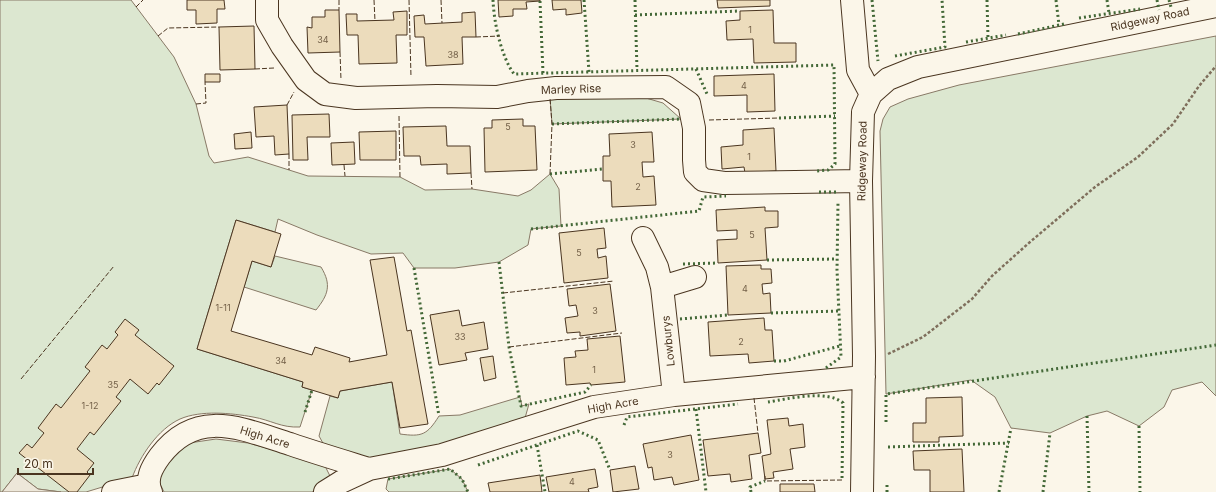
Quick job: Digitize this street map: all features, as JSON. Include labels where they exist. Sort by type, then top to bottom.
[{"type":"street","name":"Marley Rise","points":[[267,0],[267,20],[282,46],[306,80],[325,94],[356,98],[497,97],[528,90],[556,88],[666,87],[690,103],[694,128],[695,172],[704,180],[724,183],[860,181]]},
{"type":"street","points":[[852,0],[858,70],[871,94]]},
{"type":"street","name":"Ridgeway Road","points":[[862,492],[864,356],[860,181],[863,112],[871,94],[888,79],[918,67],[1216,6]]},
{"type":"street","name":"Lowburys","points":[[643,238],[657,267],[662,287],[674,395]]},
{"type":"street","points":[[662,287],[695,277]]},
{"type":"street","name":"High Acre","points":[[325,492],[341,482],[369,469],[442,455],[594,406],[674,395],[864,377]]},
{"type":"street","name":"High Acre","points":[[150,488],[153,466],[171,442],[188,430],[206,426],[225,426],[256,432],[369,469]]},
{"type":"street","points":[[112,492],[150,488]]},
{"type":"path","points":[[864,356],[886,355],[923,337],[972,299],[992,276],[1030,242],[1095,187],[1138,157],[1173,124],[1199,86],[1216,66]]},
{"type":"green space","points":[[0,0],[131,0],[174,57],[196,104],[209,156],[214,163],[248,157],[308,176],[400,177],[425,190],[472,189],[518,196],[531,190],[550,174],[559,189],[561,226],[531,229],[528,245],[499,262],[455,268],[414,268],[403,253],[371,254],[317,235],[278,219],[275,232],[236,220],[197,349],[303,382],[302,387],[312,390],[300,427],[282,425],[259,418],[235,414],[197,414],[180,419],[164,429],[145,452],[132,478],[86,492],[61,492],[38,489],[17,473],[2,492],[0,492]]},
{"type":"green space","points":[[1216,36],[1216,396],[1202,382],[1172,390],[1164,407],[1139,426],[1107,411],[1087,416],[1050,433],[1011,428],[995,397],[971,380],[886,394],[880,131],[883,119],[890,107],[908,99],[959,85]]},
{"type":"green space","points":[[639,96],[663,103],[681,119],[552,124],[550,98]]},
{"type":"green space","points":[[275,256],[321,267],[327,279],[327,290],[326,295],[316,310],[244,287],[252,261],[271,267]]},
{"type":"green space","points":[[392,382],[400,434],[419,435],[427,431],[439,416],[460,415],[520,397],[522,406],[529,404],[525,418],[458,444],[371,460],[324,445],[319,436],[330,396],[338,398],[340,391]]},
{"type":"green space","points":[[216,439],[248,443],[324,464],[330,476],[320,487],[312,492],[164,492],[159,482],[166,460],[189,443]]},
{"type":"green space","points":[[450,469],[462,479],[468,492],[389,492],[386,489],[388,479]]},
{"type":"shaded area","points":[[17,473],[38,489],[61,492],[2,492]]},
{"type":"building","points":[[187,0],[224,0],[225,9],[217,9],[217,23],[196,24],[196,10],[187,10]]},
{"type":"building","points":[[498,0],[540,1],[526,2],[527,9],[513,9],[513,16],[499,17]]},
{"type":"building","points":[[552,0],[581,0],[582,13],[566,15],[566,9],[553,10]]},
{"type":"building","points":[[717,0],[770,0],[770,6],[718,8]]},
{"type":"building","points":[[325,10],[339,10],[340,52],[308,53],[307,27],[312,28],[312,17],[325,17]]},
{"type":"building","points":[[773,10],[774,43],[796,43],[796,62],[754,63],[753,39],[727,40],[726,21],[740,20],[740,11]]},
{"type":"building","points":[[407,11],[407,35],[396,35],[397,63],[359,64],[358,35],[347,35],[346,14],[357,14],[357,21],[394,20],[393,12]]},
{"type":"building","points":[[475,12],[476,37],[462,37],[463,64],[426,66],[424,37],[415,37],[414,16],[424,15],[425,24],[462,22],[462,13]]},
{"type":"building","points":[[254,26],[255,69],[220,70],[219,27]]},
{"type":"building","points":[[205,74],[220,74],[220,82],[205,82]]},
{"type":"building","points":[[774,74],[775,111],[747,112],[747,95],[714,96],[714,76]]},
{"type":"building","points":[[287,105],[289,154],[275,155],[274,136],[256,137],[254,107]]},
{"type":"building","points":[[329,114],[330,137],[307,137],[308,160],[293,160],[292,115]]},
{"type":"building","points":[[523,119],[523,126],[535,126],[537,170],[485,172],[484,128],[492,128],[492,120]]},
{"type":"building","points":[[446,126],[447,146],[470,146],[471,173],[447,174],[447,164],[421,165],[420,156],[404,156],[403,127]]},
{"type":"building","points":[[774,128],[776,171],[745,173],[744,167],[722,169],[721,147],[743,145],[743,130]]},
{"type":"building","points":[[396,131],[396,160],[360,160],[359,132]]},
{"type":"building","points":[[251,132],[252,148],[235,149],[234,134]]},
{"type":"building","points":[[652,132],[654,162],[642,162],[643,177],[654,176],[656,205],[612,207],[611,181],[603,181],[603,156],[610,156],[609,134]]},
{"type":"building","points":[[354,142],[355,164],[332,165],[331,143]]},
{"type":"building","points":[[765,207],[765,211],[778,211],[778,227],[765,228],[767,260],[718,263],[717,240],[737,239],[737,230],[717,231],[716,210]]},
{"type":"building","points":[[236,220],[281,234],[271,267],[252,261],[231,331],[312,355],[315,347],[350,358],[349,362],[387,355],[370,260],[394,257],[407,331],[411,330],[428,424],[400,428],[392,382],[340,391],[338,398],[302,387],[303,382],[197,349]]},
{"type":"building","points":[[604,228],[606,248],[597,249],[598,258],[606,256],[608,278],[564,283],[559,233]]},
{"type":"building","points":[[761,265],[761,269],[771,269],[772,283],[762,284],[763,294],[770,293],[771,313],[728,315],[726,266]]},
{"type":"building","points":[[610,284],[616,331],[580,336],[580,332],[567,333],[565,318],[578,316],[576,305],[569,306],[567,289]]},
{"type":"building","points":[[459,310],[462,326],[484,322],[488,349],[465,353],[467,360],[439,365],[430,315]]},
{"type":"building","points":[[764,318],[765,330],[772,330],[774,361],[749,363],[748,354],[710,356],[708,322]]},
{"type":"building","points":[[125,319],[139,330],[135,335],[174,366],[159,385],[157,383],[148,394],[130,379],[116,397],[121,401],[94,435],[90,432],[77,449],[94,463],[87,472],[90,475],[77,492],[69,492],[19,453],[27,444],[32,448],[44,433],[38,428],[56,404],[61,408],[90,371],[85,367],[102,345],[107,349],[118,335],[115,332]]},
{"type":"building","points":[[620,336],[625,382],[591,385],[590,383],[566,385],[564,358],[576,357],[575,351],[588,350],[587,339]]},
{"type":"building","points":[[493,356],[496,378],[484,381],[480,358]]},
{"type":"building","points":[[962,397],[963,436],[939,437],[939,442],[913,442],[913,423],[926,423],[926,398]]},
{"type":"building","points":[[788,418],[789,426],[803,424],[805,447],[790,449],[793,469],[773,472],[774,478],[765,479],[762,456],[771,454],[767,420]]},
{"type":"building","points":[[758,433],[761,453],[749,455],[752,479],[731,482],[730,474],[708,476],[703,440]]},
{"type":"building","points":[[691,435],[699,480],[674,485],[672,477],[654,480],[652,467],[648,468],[643,444]]},
{"type":"building","points":[[962,449],[964,492],[930,492],[930,470],[914,470],[913,451]]},
{"type":"building","points":[[635,466],[639,489],[613,492],[610,470]]},
{"type":"building","points":[[595,469],[598,487],[588,489],[589,492],[549,492],[546,477]]},
{"type":"building","points":[[540,475],[542,492],[490,492],[488,483]]},
{"type":"building","points":[[780,484],[814,484],[815,492],[780,492]]},
{"type":"hedge","points":[[493,0],[499,39],[505,58],[514,74],[834,65],[835,164],[828,170],[816,171]]},
{"type":"hedge","points":[[584,0],[589,72]]},
{"type":"hedge","points":[[635,0],[637,70]]},
{"type":"hedge","points":[[872,0],[878,61]]},
{"type":"hedge","points":[[895,56],[945,47],[942,0]]},
{"type":"hedge","points":[[987,0],[988,38]]},
{"type":"hedge","points":[[1056,0],[1059,25]]},
{"type":"hedge","points":[[1107,0],[1109,13]]},
{"type":"hedge","points":[[1157,0],[1159,10]]},
{"type":"hedge","points":[[1169,0],[1171,7]]},
{"type":"hedge","points":[[540,1],[543,73]]},
{"type":"hedge","points":[[1079,18],[1140,9]]},
{"type":"hedge","points":[[635,15],[740,11]]},
{"type":"hedge","points":[[1018,34],[1064,24]]},
{"type":"hedge","points":[[966,42],[1006,35]]},
{"type":"hedge","points":[[696,69],[707,94]]},
{"type":"hedge","points":[[779,118],[835,116]]},
{"type":"hedge","points":[[552,124],[681,119]]},
{"type":"hedge","points":[[550,174],[603,169]]},
{"type":"hedge","points":[[819,192],[839,192]]},
{"type":"hedge","points":[[531,229],[699,211],[703,197],[726,196]]},
{"type":"hedge","points":[[826,368],[841,357],[837,270],[838,202]]},
{"type":"hedge","points":[[767,260],[837,259]]},
{"type":"hedge","points":[[499,262],[509,347],[521,406],[585,392],[591,385]]},
{"type":"hedge","points":[[683,264],[718,263]]},
{"type":"hedge","points":[[414,268],[439,416]]},
{"type":"hedge","points":[[771,313],[839,311]]},
{"type":"hedge","points":[[680,319],[728,315]]},
{"type":"hedge","points":[[886,422],[886,394],[1216,345]]},
{"type":"hedge","points":[[774,361],[784,361],[840,346]]},
{"type":"hedge","points":[[305,412],[312,390]]},
{"type":"hedge","points":[[768,402],[796,397],[818,396],[836,399],[843,403],[842,480]]},
{"type":"hedge","points":[[624,425],[627,417],[738,404]]},
{"type":"hedge","points":[[696,409],[706,492]]},
{"type":"hedge","points":[[1087,416],[1089,492]]},
{"type":"hedge","points":[[1139,426],[1140,492]]},
{"type":"hedge","points":[[999,492],[1011,428]]},
{"type":"hedge","points":[[478,465],[578,431],[598,440],[610,470]]},
{"type":"hedge","points":[[1043,492],[1050,433]]},
{"type":"hedge","points":[[888,447],[1009,443]]},
{"type":"hedge","points":[[537,445],[545,492]]},
{"type":"hedge","points":[[388,479],[450,469],[462,479],[468,492]]},
{"type":"hedge","points":[[751,492],[750,487],[765,481]]},
{"type":"hedge","points":[[887,482],[887,492]]},
{"type":"fence","points":[[136,7],[143,0]]},
{"type":"fence","points":[[339,0],[339,10]]},
{"type":"fence","points":[[374,0],[375,21]]},
{"type":"fence","points":[[409,0],[411,77]]},
{"type":"fence","points":[[441,0],[442,23]]},
{"type":"fence","points":[[158,36],[168,28],[219,27]]},
{"type":"fence","points":[[476,37],[500,36]]},
{"type":"fence","points":[[340,52],[341,80]]},
{"type":"fence","points":[[255,69],[274,68]]},
{"type":"fence","points":[[196,104],[206,103],[205,82]]},
{"type":"fence","points":[[287,105],[294,92]]},
{"type":"fence","points":[[550,98],[552,124],[550,174]]},
{"type":"fence","points":[[399,116],[400,177]]},
{"type":"fence","points":[[709,120],[779,118]]},
{"type":"fence","points":[[289,154],[289,170]]},
{"type":"fence","points":[[344,165],[345,176]]},
{"type":"fence","points":[[471,173],[472,189]]},
{"type":"fence","points":[[21,379],[114,266]]},
{"type":"fence","points":[[503,293],[614,281]]},
{"type":"fence","points":[[509,347],[622,333]]},
{"type":"fence","points":[[754,398],[758,433]]},
{"type":"fence","points":[[765,476],[765,481],[842,480]]}]
